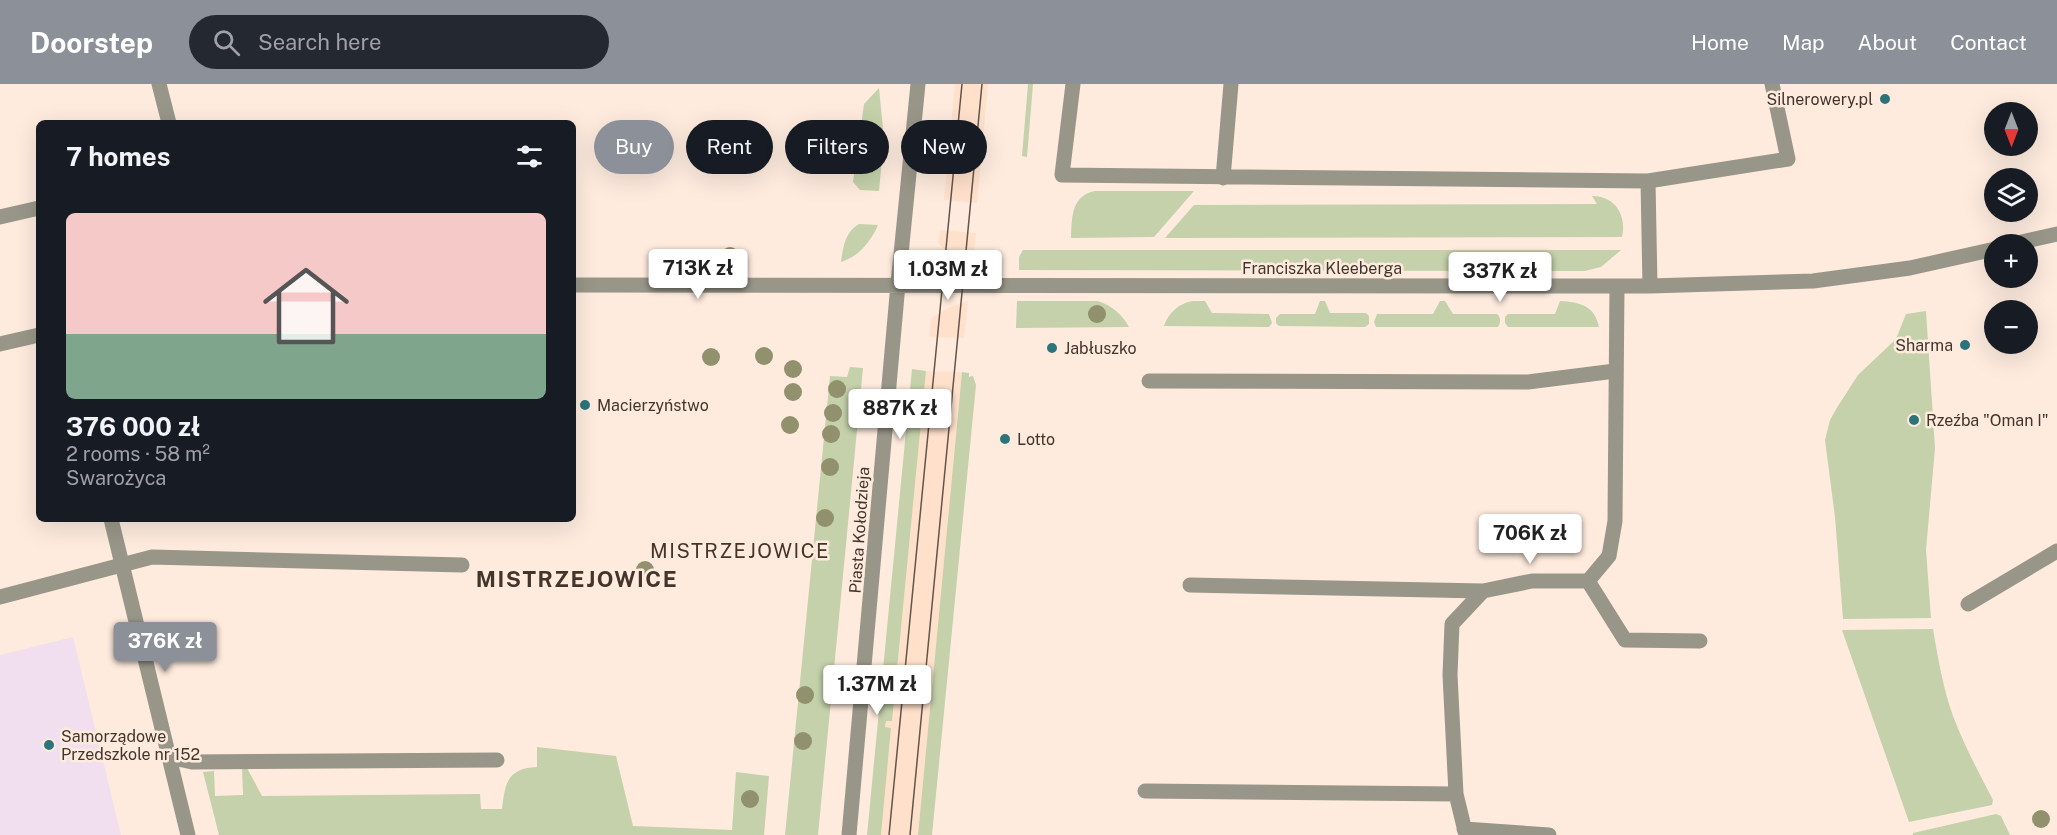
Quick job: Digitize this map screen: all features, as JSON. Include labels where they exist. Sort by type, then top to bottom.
[{"type":"street","points":[[159,84],[168,120]]},
{"type":"street","name":"Piasta Kołodzieja","points":[[849,835],[872,594],[875,530],[918,84]]},
{"type":"street","points":[[1073,84],[1062,175],[1648,181],[1788,159],[1772,84]]},
{"type":"street","points":[[1223,178],[1231,84]]},
{"type":"street","points":[[1648,181],[1650,286]]},
{"type":"street","points":[[0,217],[36,211]]},
{"type":"street","points":[[2038,238],[2057,234]]},
{"type":"street","name":"Franciszka Kleeberga","points":[[576,285],[1650,286],[1813,281],[1910,268],[1984,251]]},
{"type":"street","points":[[1190,585],[1483,591],[1532,581],[1588,581],[1609,556],[1615,521],[1617,286]]},
{"type":"street","points":[[0,344],[36,336]]},
{"type":"street","points":[[1149,381],[1528,382],[1615,371]]},
{"type":"street","points":[[112,522],[188,835]]},
{"type":"street","points":[[1968,604],[2057,551]]},
{"type":"street","points":[[0,597],[152,557],[462,565]]},
{"type":"street","points":[[1588,581],[1625,640],[1700,641]]},
{"type":"street","points":[[1483,591],[1452,624],[1450,675],[1456,794],[1465,832],[1550,835]]},
{"type":"street","points":[[169,757],[192,762],[497,760]]},
{"type":"street","points":[[1145,791],[1456,794]]},
{"type":"shaded area","points":[[955,84],[988,84],[985,120],[952,120]]},
{"type":"shaded area","points":[[946,174],[980,174],[977,203],[944,200]]},
{"type":"shaded area","points":[[940,230],[976,233],[972,266],[955,260],[938,243]]},
{"type":"shaded area","points":[[968,301],[964,338],[929,337],[931,318],[950,307]]},
{"type":"shaded area","points":[[926,371],[962,372],[918,835],[881,835],[891,728],[885,727],[886,721],[892,721]]},
{"type":"shaded area","name":"Samorządowe Przedszkole nr 152","points":[[73,637],[121,835],[0,835],[0,655]]},
{"type":"green space","points":[[1028,84],[1033,84],[1027,157],[1022,156]]},
{"type":"green space","points":[[879,88],[882,120],[862,120],[864,104]]},
{"type":"green space","points":[[854,174],[881,174],[879,191],[860,190],[853,182]]},
{"type":"green space","points":[[1095,191],[1194,191],[1154,237],[1071,238],[1074,209],[1077,203],[1087,194]]},
{"type":"green space","points":[[1592,196],[1607,199],[1618,208],[1623,221],[1622,237],[1165,238],[1194,205],[1597,204]]},
{"type":"green space","points":[[859,224],[878,225],[863,248],[841,262],[848,236]]},
{"type":"green space","points":[[1023,250],[1621,250],[1601,267],[1585,271],[1019,270],[1019,257]]},
{"type":"green space","points":[[1017,301],[1098,301],[1116,311],[1129,327],[1016,328]]},
{"type":"green space","points":[[1193,301],[1205,301],[1212,313],[1269,314],[1272,323],[1269,327],[1164,326],[1175,309]]},
{"type":"green space","points":[[1320,301],[1325,301],[1330,313],[1366,313],[1369,316],[1369,324],[1365,327],[1279,326],[1276,323],[1276,318],[1280,314],[1315,314]]},
{"type":"green space","points":[[1440,301],[1445,301],[1453,314],[1497,314],[1500,323],[1498,327],[1376,327],[1374,322],[1377,314],[1433,314]]},
{"type":"green space","points":[[1560,301],[1586,306],[1594,314],[1599,327],[1508,327],[1505,323],[1505,317],[1508,314],[1555,314]]},
{"type":"green space","points":[[1926,311],[1935,448],[1926,550],[1931,618],[1843,619],[1835,517],[1825,440],[1830,420],[1858,375],[1896,339],[1906,314]]},
{"type":"green space","points":[[850,367],[863,368],[818,835],[785,835],[830,376],[847,377]]},
{"type":"green space","points":[[912,369],[926,371],[892,721],[886,721],[885,727],[891,728],[881,835],[867,835]]},
{"type":"green space","points":[[962,372],[969,373],[969,377],[973,376],[976,385],[932,835],[918,835]]},
{"type":"green space","points":[[1933,629],[1953,716],[1993,800],[1992,805],[1909,822],[1842,630]]},
{"type":"green space","points":[[537,747],[616,756],[633,826],[732,830],[736,772],[769,776],[764,835],[219,835],[203,772],[214,771],[215,796],[243,795],[242,768],[247,768],[262,796],[480,794],[481,809],[502,809],[509,779],[519,770],[537,767]]},
{"type":"green space","points":[[1996,814],[2001,816],[2010,835],[1913,835],[1913,833]]},
{"type":"tram line","points":[[889,835],[962,84]]},
{"type":"tram line","points":[[910,835],[982,84]]},
{"type":"place","name":"Silnerowery.pl","points":[[1885,99]]},
{"type":"place","name":"Sharma","points":[[1965,345]]},
{"type":"place","name":"Jabłuszko","points":[[1052,348]]},
{"type":"place","name":"Macierzyństwo","points":[[585,405]]},
{"type":"place","name":"Rzeźba \"Oman I\"","points":[[1914,420]]},
{"type":"place","name":"Lotto","points":[[1005,439]]},
{"type":"place","name":"Samorządowe Przedszkole nr 152","points":[[49,745]]},
{"type":"district","name":"MISTRZEJOWICE","points":[[740,551]]},
{"type":"district","name":"MISTRZEJOWICE","points":[[577,579]]}]
